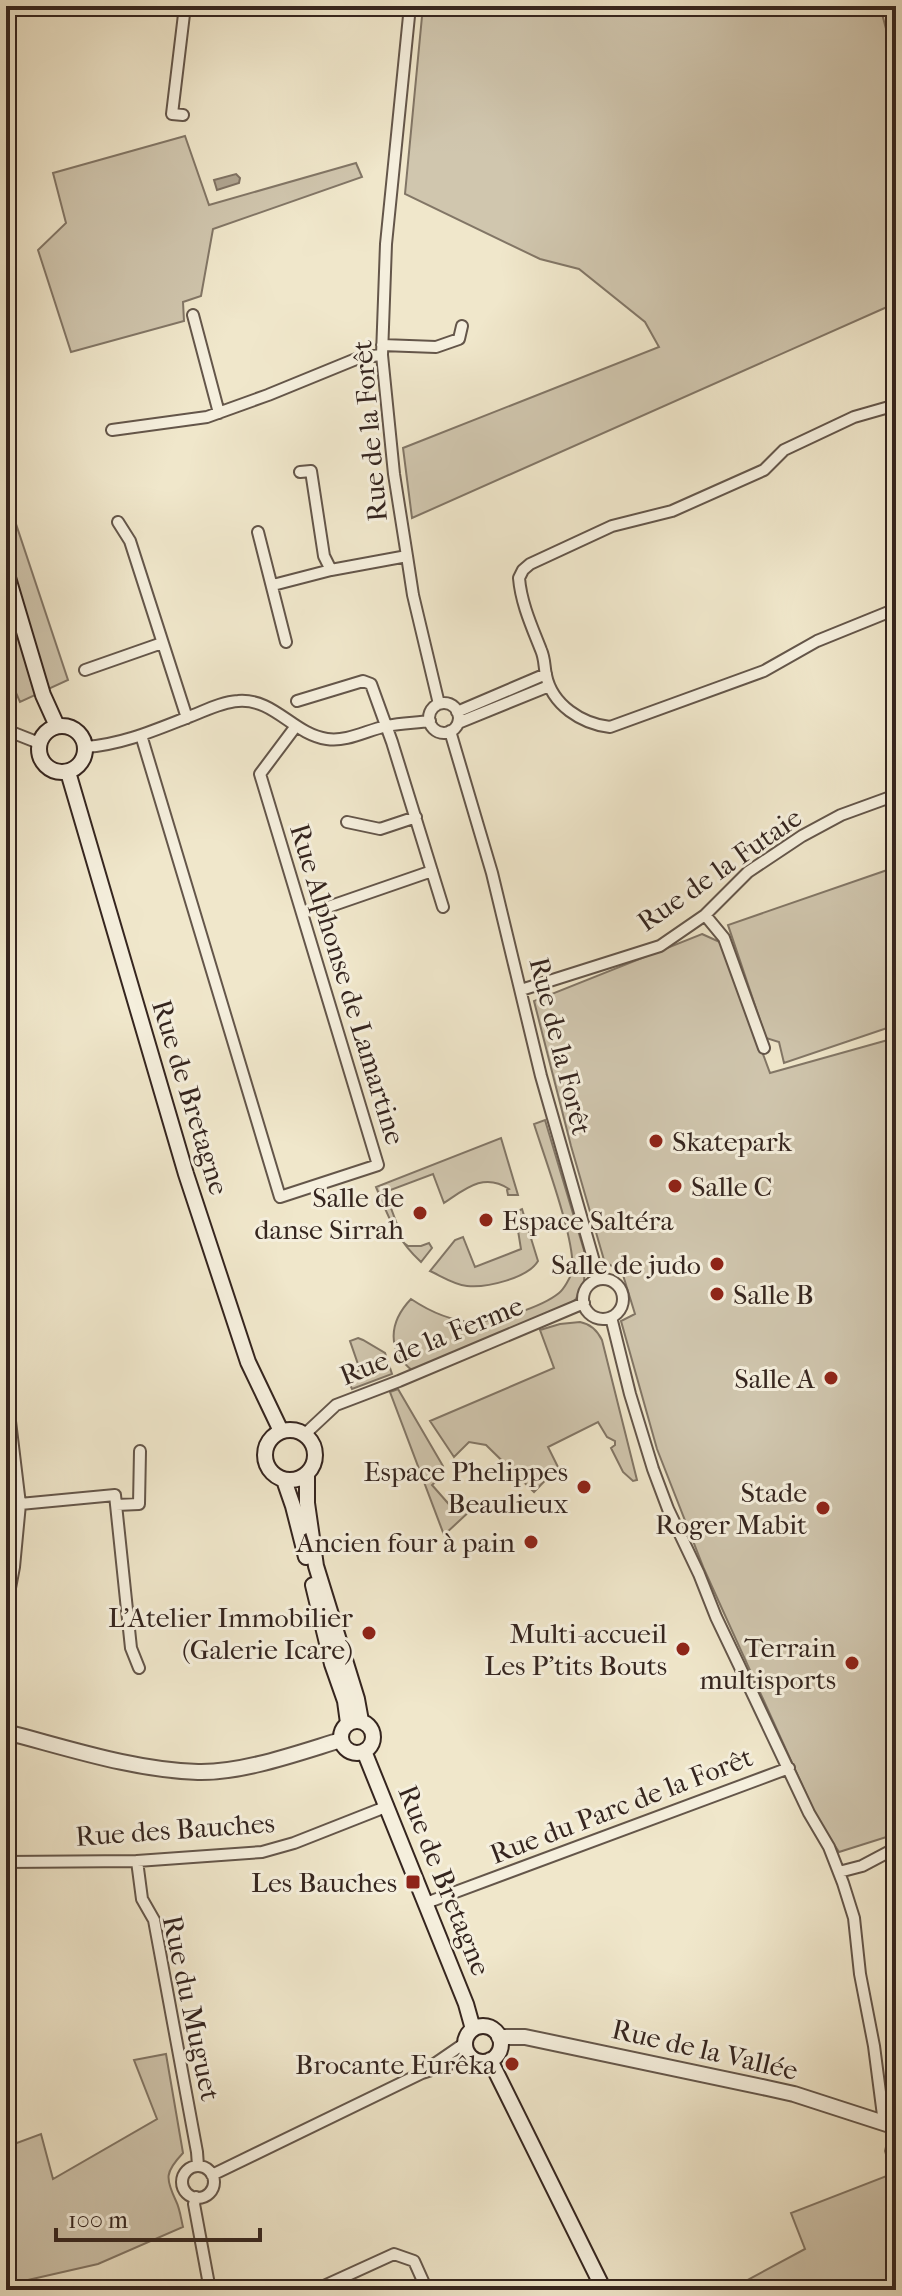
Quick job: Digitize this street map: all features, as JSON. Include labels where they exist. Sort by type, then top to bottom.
[{"type":"main road","points":[[6,571],[43,695],[57,726]]},
{"type":"main road","points":[[57,726],[72,728],[83,739],[85,747],[79,765],[68,772],[48,768],[40,757],[39,743],[46,732],[57,726]]},
{"type":"main road","name":"Rue de Bretagne","points":[[68,772],[186,1174],[248,1362],[281,1431]]},
{"type":"main road","points":[[290,1429],[305,1434],[312,1441],[316,1455],[307,1474],[293,1481],[284,1480],[271,1472],[265,1459],[271,1438],[290,1429]]},
{"type":"main road","points":[[304,1524],[307,1474]]},
{"type":"main road","points":[[284,1480],[304,1524],[332,1664],[355,1722],[369,1726],[373,1734],[371,1744],[364,1751],[352,1752],[341,1740],[342,1731],[355,1722]]},
{"type":"main road","points":[[6,1732],[155,1768],[200,1772],[287,1757],[341,1740]]},
{"type":"main road","name":"Rue de Bretagne","points":[[364,1751],[466,2004],[473,2029]]},
{"type":"main road","points":[[488,2027],[499,2037],[500,2049],[490,2060],[479,2062],[468,2050],[469,2033],[473,2029],[488,2027]]},
{"type":"main road","name":"Rue de la Vallée","points":[[499,2037],[525,2037],[767,2088],[890,2125]]},
{"type":"main road","points":[[490,2060],[604,2290]]},
{"type":"street","points":[[183,115],[172,114],[185,6]]},
{"type":"street","name":"Rue de la Forêt","points":[[410,6],[386,244],[382,350],[394,474],[413,595],[439,704]]},
{"type":"street","points":[[193,315],[219,413]]},
{"type":"street","points":[[112,430],[207,417],[382,350],[436,347],[459,339],[462,326]]},
{"type":"street","points":[[896,405],[854,417],[784,450],[764,470],[672,511],[612,526],[530,564],[519,578],[520,590],[545,659],[549,686],[577,718],[610,727],[764,671],[817,641],[896,609]]},
{"type":"street","points":[[300,472],[311,471],[324,556],[331,570]]},
{"type":"street","points":[[118,522],[130,541],[187,718]]},
{"type":"street","points":[[258,532],[286,642]]},
{"type":"street","points":[[273,585],[407,556]]},
{"type":"street","points":[[85,670],[162,643]]},
{"type":"street","points":[[455,722],[450,705],[439,704],[431,712],[430,721],[438,731],[546,674]]},
{"type":"street","points":[[297,701],[368,681],[375,689],[443,907]]},
{"type":"street","points":[[455,722],[549,686]]},
{"type":"street","points":[[85,747],[106,745],[141,735],[240,700],[276,710],[314,736],[330,740],[387,726],[430,721]]},
{"type":"street","name":"Rue de la Forêt","points":[[455,722],[541,1076],[599,1279]]},
{"type":"street","name":"Rue Alphonse de Lamartine","points":[[141,735],[280,1197],[378,1165],[260,774],[296,726]]},
{"type":"street","points":[[6,730],[39,743]]},
{"type":"street","name":"Rue de la Futaie","points":[[521,990],[660,946],[705,915],[748,872],[802,836],[841,815],[896,795]]},
{"type":"street","points":[[347,822],[380,829],[416,817]]},
{"type":"street","points":[[328,907],[432,871]]},
{"type":"street","points":[[705,915],[724,938],[764,1048]]},
{"type":"street","points":[[599,1279],[616,1284],[623,1295],[622,1306],[611,1317],[604,1319],[591,1314],[584,1303],[588,1286],[599,1279]]},
{"type":"street","name":"Rue de la Ferme","points":[[305,1434],[336,1405],[584,1303]]},
{"type":"street","points":[[611,1317],[630,1394],[668,1509],[727,1640],[839,1872],[854,1918],[860,1974],[890,2125]]},
{"type":"street","points":[[6,1388],[20,1504],[6,1609]]},
{"type":"street","points":[[116,1505],[139,1504],[140,1451]]},
{"type":"street","points":[[20,1504],[115,1495],[131,1648],[139,1668]]},
{"type":"street","name":"Rue du Parc de la Forêt","points":[[426,1903],[789,1768]]},
{"type":"street","name":"Rue des Bauches","points":[[6,1862],[137,1861],[262,1852],[294,1843],[388,1806]]},
{"type":"street","points":[[839,1872],[862,1866],[896,1848]]},
{"type":"street","name":"Rue du Muguet","points":[[137,1861],[142,1899],[154,1920],[198,2166]]},
{"type":"street","points":[[212,2175],[468,2050]]},
{"type":"street","points":[[198,2166],[206,2168],[212,2175],[214,2184],[209,2193],[196,2197],[187,2192],[183,2178],[188,2169],[198,2166]]},
{"type":"street","points":[[196,2197],[194,2204],[210,2290]]},
{"type":"street","points":[[315,2290],[394,2254],[414,2261],[427,2290]]},
{"type":"shaded area","points":[[423,6],[880,6],[896,60],[896,303],[412,518],[403,448],[659,347],[645,322],[579,269],[540,259],[405,194]]},
{"type":"shaded area","points":[[185,136],[209,205],[356,163],[362,177],[213,229],[201,296],[183,302],[184,321],[71,352],[38,250],[66,223],[53,173]]},
{"type":"shaded area","points":[[236,174],[240,178],[239,183],[217,190],[214,180]]},
{"type":"shaded area","points":[[6,494],[68,680],[20,702],[6,670]]},
{"type":"shaded area","points":[[896,867],[896,1025],[784,1063],[779,1042],[766,1038],[728,925]]},
{"type":"shaded area","points":[[702,934],[722,943],[770,1073],[895,1038],[896,1041],[896,1834],[839,1852],[818,1820],[704,1569],[657,1449],[621,1321],[635,1314],[623,1275],[604,1260],[534,1001]]},
{"type":"shaded area","points":[[545,1120],[586,1257],[584,1281],[576,1299],[413,1371],[398,1354],[394,1336],[398,1317],[411,1299],[448,1317],[482,1321],[518,1313],[541,1303],[559,1293],[568,1280],[572,1272],[570,1242],[534,1124]]},
{"type":"shaded area","points":[[501,1138],[518,1195],[508,1195],[509,1189],[500,1184],[483,1182],[444,1203],[433,1174],[385,1192],[404,1243],[421,1246],[429,1243],[432,1248],[421,1262],[405,1245],[399,1236],[376,1187]]},
{"type":"shaded area","points":[[522,1209],[538,1261],[526,1272],[506,1281],[467,1286],[430,1271],[455,1240],[463,1237],[475,1267],[521,1249],[515,1212]]},
{"type":"shaded area","points":[[580,1322],[593,1328],[602,1340],[637,1480],[633,1481],[623,1472],[611,1448],[615,1441],[607,1437],[598,1422],[548,1447],[558,1467],[534,1492],[486,1445],[469,1442],[454,1457],[430,1421],[554,1368],[540,1330]]},
{"type":"shaded area","points":[[358,1338],[385,1353],[392,1374],[352,1389],[346,1376],[360,1370],[350,1341]]},
{"type":"shaded area","points":[[398,1389],[443,1466],[444,1474],[432,1485],[454,1510],[464,1502],[471,1510],[444,1535],[390,1392]]},
{"type":"shaded area","points":[[166,2054],[183,2153],[170,2170],[169,2181],[183,2227],[98,2264],[6,2285],[6,2147],[41,2134],[53,2179],[157,2119],[134,2060]]},
{"type":"shaded area","points":[[889,2135],[896,2138],[896,2277],[882,2290],[729,2290],[805,2249],[791,2213],[892,2174],[885,2151]]},
{"type":"place","name":"Skatepark","points":[[656,1141]]},
{"type":"place","name":"Salle C","points":[[675,1186]]},
{"type":"place","name":"Salle de danse Sirrah","points":[[420,1213]]},
{"type":"place","name":"Espace Saltéra","points":[[486,1220]]},
{"type":"place","name":"Salle de judo","points":[[717,1264]]},
{"type":"place","name":"Salle B","points":[[717,1294]]},
{"type":"place","name":"Salle A","points":[[831,1378]]},
{"type":"place","name":"Espace Phelippes Beaulieux","points":[[584,1487]]},
{"type":"place","name":"Stade Roger Mabit","points":[[823,1508]]},
{"type":"place","name":"Ancien four à pain","points":[[531,1542]]},
{"type":"place","name":"L'Atelier Immobilier (Galerie Icare)","points":[[369,1633]]},
{"type":"place","name":"Multi-accueil Les P'tits Bouts","points":[[683,1649]]},
{"type":"place","name":"Terrain multisports","points":[[852,1663]]},
{"type":"place","name":"Les Bauches","points":[[413,1882]]},
{"type":"place","name":"Brocante Eurêka","points":[[512,2064]]}]
